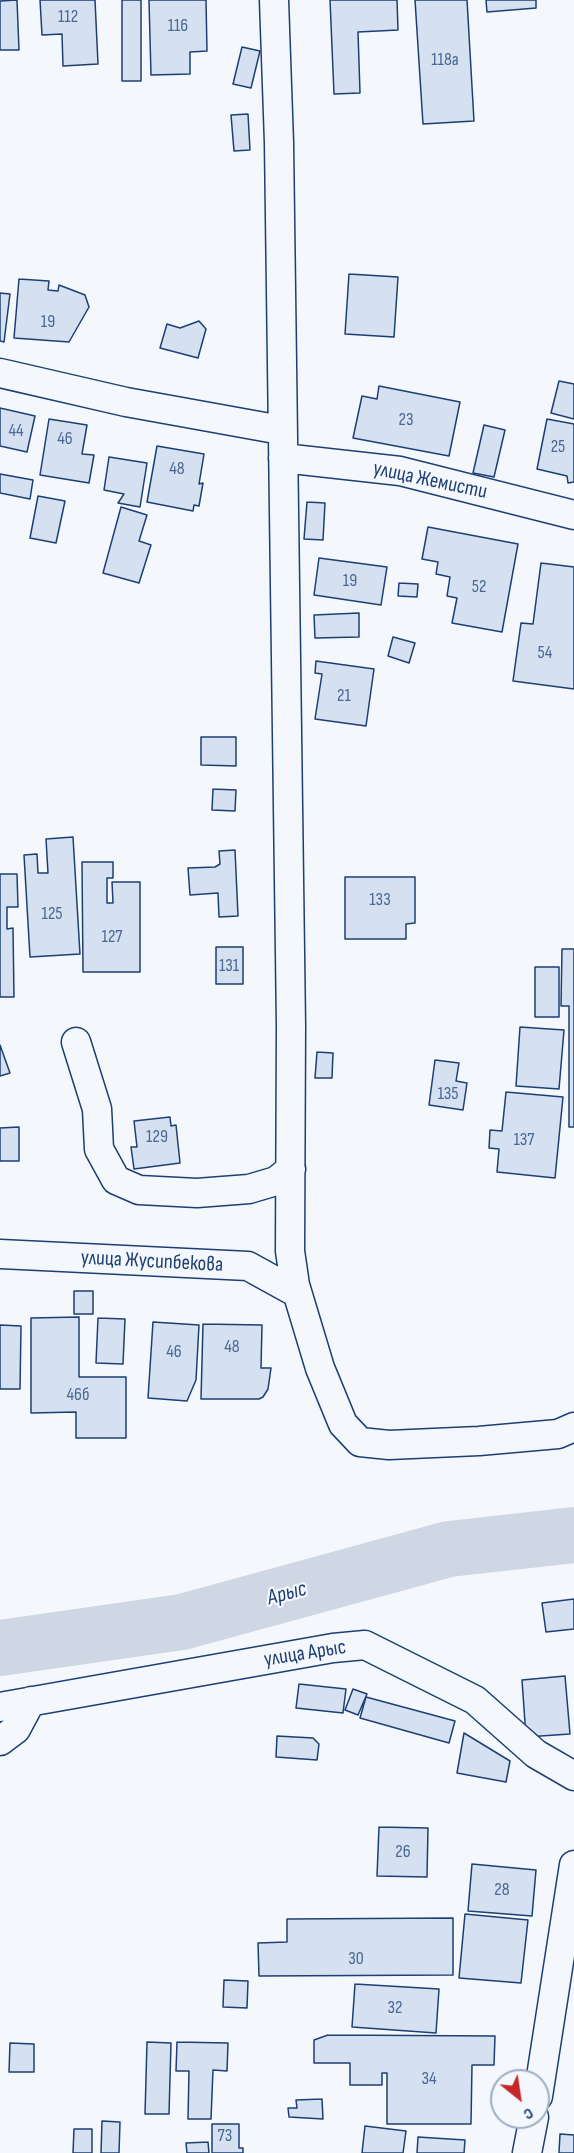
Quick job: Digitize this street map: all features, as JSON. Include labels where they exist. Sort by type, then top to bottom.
[{"type":"street","points":[[274,0],[279,143],[290,1242],[297,1293],[320,1368],[343,1424],[360,1442],[388,1444],[479,1441],[558,1434],[574,1427]]},
{"type":"street","name":"улица Жемисти","points":[[0,373],[126,402],[282,444],[400,471],[574,516]]},
{"type":"street","points":[[76,1042],[97,1109],[99,1149],[116,1180],[139,1190],[197,1193],[249,1189],[276,1181],[291,1169]]},
{"type":"street","points":[[248,1266],[290,1242]]},
{"type":"street","name":"улица Жусипбекова","points":[[0,1254],[248,1266],[297,1293]]},
{"type":"street","name":"улица Арыс","points":[[0,1707],[333,1648],[365,1645],[474,1700],[536,1754],[574,1776]]},
{"type":"street","points":[[0,1740],[16,1729],[31,1701]]},
{"type":"street","points":[[542,2069],[574,1865]]},
{"type":"street","points":[[527,2153],[532,2129]]},
{"type":"building","points":[[17,0],[19,50],[0,50],[0,1]]},
{"type":"building","points":[[40,0],[95,0],[98,64],[63,66],[62,34],[42,35]]},
{"type":"building","points":[[122,0],[141,0],[141,81],[122,81]]},
{"type":"building","points":[[149,0],[206,0],[207,51],[190,52],[190,74],[151,75]]},
{"type":"building","points":[[330,0],[397,0],[398,30],[358,32],[360,93],[334,94]]},
{"type":"building","points":[[415,0],[467,0],[474,121],[423,124]]},
{"type":"building","points":[[486,0],[536,0],[536,8],[487,12]]},
{"type":"building","points":[[242,47],[260,51],[251,88],[233,84]]},
{"type":"building","points":[[248,114],[250,150],[234,151],[231,115]]},
{"type":"building","points":[[349,274],[398,277],[394,337],[345,334]]},
{"type":"building","points":[[19,279],[49,281],[48,290],[58,291],[59,285],[85,295],[89,307],[69,342],[14,338]]},
{"type":"building","points":[[0,293],[10,294],[4,342],[0,341]]},
{"type":"building","points":[[199,321],[206,329],[198,358],[160,348],[167,324],[180,328]]},
{"type":"building","points":[[559,381],[574,384],[574,419],[551,413]]},
{"type":"building","points":[[379,386],[460,402],[449,456],[353,438],[362,396],[377,399]]},
{"type":"building","points":[[0,408],[35,416],[27,452],[0,446]]},
{"type":"building","points":[[49,419],[87,425],[82,454],[94,455],[89,483],[40,475]]},
{"type":"building","points":[[547,419],[574,424],[574,482],[568,483],[567,476],[537,469]]},
{"type":"building","points":[[484,425],[505,430],[494,477],[473,473]]},
{"type":"building","points":[[157,446],[204,454],[199,484],[203,483],[199,506],[194,505],[193,511],[147,502]]},
{"type":"building","points":[[109,457],[147,463],[140,507],[118,503],[124,494],[104,490]]},
{"type":"building","points":[[0,474],[33,480],[30,499],[0,493]]},
{"type":"building","points":[[38,496],[65,501],[56,543],[30,538]]},
{"type":"building","points":[[307,502],[325,503],[323,540],[304,539]]},
{"type":"building","points":[[121,507],[147,515],[139,541],[151,545],[139,583],[103,573]]},
{"type":"building","points":[[428,527],[518,544],[502,632],[452,623],[457,598],[447,596],[450,577],[436,574],[438,562],[422,559]]},
{"type":"building","points":[[319,558],[387,567],[381,605],[314,595]]},
{"type":"building","points":[[541,563],[574,567],[574,689],[513,681],[521,623],[533,624]]},
{"type":"building","points":[[399,583],[418,584],[417,597],[398,596]]},
{"type":"building","points":[[359,613],[359,637],[315,638],[314,615]]},
{"type":"building","points":[[393,637],[415,643],[409,663],[388,656]]},
{"type":"building","points":[[316,661],[374,669],[366,726],[315,719],[322,674],[315,673]]},
{"type":"building","points":[[201,737],[236,737],[236,766],[201,765]]},
{"type":"building","points":[[213,789],[236,790],[235,811],[212,810]]},
{"type":"building","points":[[73,837],[80,954],[30,957],[24,855],[37,854],[38,873],[48,873],[46,839]]},
{"type":"building","points":[[235,850],[238,916],[219,917],[218,893],[190,895],[188,868],[215,867],[220,864],[219,851]]},
{"type":"building","points":[[82,862],[113,862],[113,878],[107,878],[107,903],[113,903],[112,882],[140,882],[140,972],[83,972]]},
{"type":"building","points":[[0,874],[17,874],[18,907],[7,907],[7,929],[13,928],[14,997],[0,997]]},
{"type":"building","points":[[345,877],[415,877],[415,923],[406,924],[406,939],[345,939]]},
{"type":"building","points":[[216,947],[243,947],[243,984],[216,984]]},
{"type":"building","points":[[562,949],[574,949],[574,1127],[569,1127],[569,1006],[561,1006]]},
{"type":"building","points":[[535,967],[559,967],[559,1017],[535,1017]]},
{"type":"building","points":[[520,1027],[564,1030],[559,1089],[516,1086]]},
{"type":"building","points":[[0,1045],[10,1073],[0,1076]]},
{"type":"building","points":[[317,1052],[333,1053],[332,1078],[315,1078]]},
{"type":"building","points":[[435,1060],[459,1063],[456,1081],[467,1083],[463,1110],[429,1105]]},
{"type":"building","points":[[506,1092],[563,1097],[555,1178],[497,1172],[499,1149],[489,1148],[490,1130],[502,1131]]},
{"type":"building","points":[[170,1117],[171,1126],[176,1125],[180,1163],[134,1169],[131,1147],[137,1147],[134,1121]]},
{"type":"building","points":[[19,1127],[19,1161],[0,1161],[0,1128]]},
{"type":"building","points":[[74,1291],[93,1291],[93,1314],[74,1314]]},
{"type":"building","points":[[79,1317],[79,1377],[126,1377],[126,1438],[76,1438],[76,1412],[31,1413],[31,1318]]},
{"type":"building","points":[[98,1318],[125,1319],[123,1364],[96,1363]]},
{"type":"building","points":[[153,1322],[199,1325],[196,1380],[187,1401],[148,1398]]},
{"type":"building","points":[[203,1324],[262,1325],[261,1368],[271,1368],[268,1389],[263,1397],[259,1399],[201,1399]]},
{"type":"building","points":[[0,1325],[21,1326],[20,1389],[0,1389]]},
{"type":"building","points":[[574,1599],[574,1629],[546,1632],[542,1603]]},
{"type":"building","points":[[565,1676],[570,1734],[526,1737],[522,1680]]},
{"type":"building","points":[[299,1684],[346,1689],[343,1713],[296,1708]]},
{"type":"building","points":[[353,1689],[367,1694],[358,1715],[345,1710]]},
{"type":"building","points":[[366,1697],[455,1721],[449,1743],[360,1718]]},
{"type":"building","points":[[464,1733],[510,1761],[506,1782],[457,1773]]},
{"type":"building","points":[[277,1736],[313,1738],[319,1744],[317,1760],[276,1757]]},
{"type":"building","points":[[379,1827],[428,1828],[427,1877],[377,1876]]},
{"type":"building","points":[[472,1864],[536,1870],[532,1916],[468,1911]]},
{"type":"building","points":[[465,1914],[528,1920],[521,1983],[459,1978]]},
{"type":"building","points":[[453,1918],[453,1975],[259,1976],[258,1943],[287,1942],[287,1919]]},
{"type":"building","points":[[224,1980],[248,1981],[247,2008],[223,2007]]},
{"type":"building","points":[[355,1984],[439,1989],[436,2033],[352,2027]]},
{"type":"building","points":[[328,2035],[495,2036],[494,2065],[472,2065],[471,2124],[387,2124],[387,2073],[382,2073],[382,2085],[350,2085],[350,2063],[314,2063],[314,2040]]},
{"type":"building","points":[[147,2042],[171,2043],[169,2114],[145,2114]]},
{"type":"building","points":[[177,2042],[228,2043],[227,2071],[213,2070],[211,2119],[188,2119],[189,2071],[176,2071]]},
{"type":"building","points":[[10,2043],[34,2044],[34,2072],[9,2072]]},
{"type":"building","points":[[322,2099],[323,2119],[289,2117],[288,2108],[297,2108],[296,2100]]},
{"type":"building","points":[[102,2121],[120,2122],[119,2153],[101,2153]]},
{"type":"building","points":[[212,2124],[239,2124],[239,2148],[243,2148],[243,2153],[212,2153]]},
{"type":"building","points":[[365,2126],[406,2131],[403,2153],[362,2153]]},
{"type":"building","points":[[74,2129],[92,2129],[92,2153],[73,2153]]},
{"type":"building","points":[[560,2134],[574,2135],[574,2153],[559,2153]]},
{"type":"building","points":[[418,2137],[465,2140],[464,2153],[417,2153]]},
{"type":"building","points":[[208,2142],[209,2153],[187,2153],[186,2143]]},
{"type":"waterway","name":"Арыс","points":[[0,1648],[182,1622],[449,1549],[574,1535]]}]
